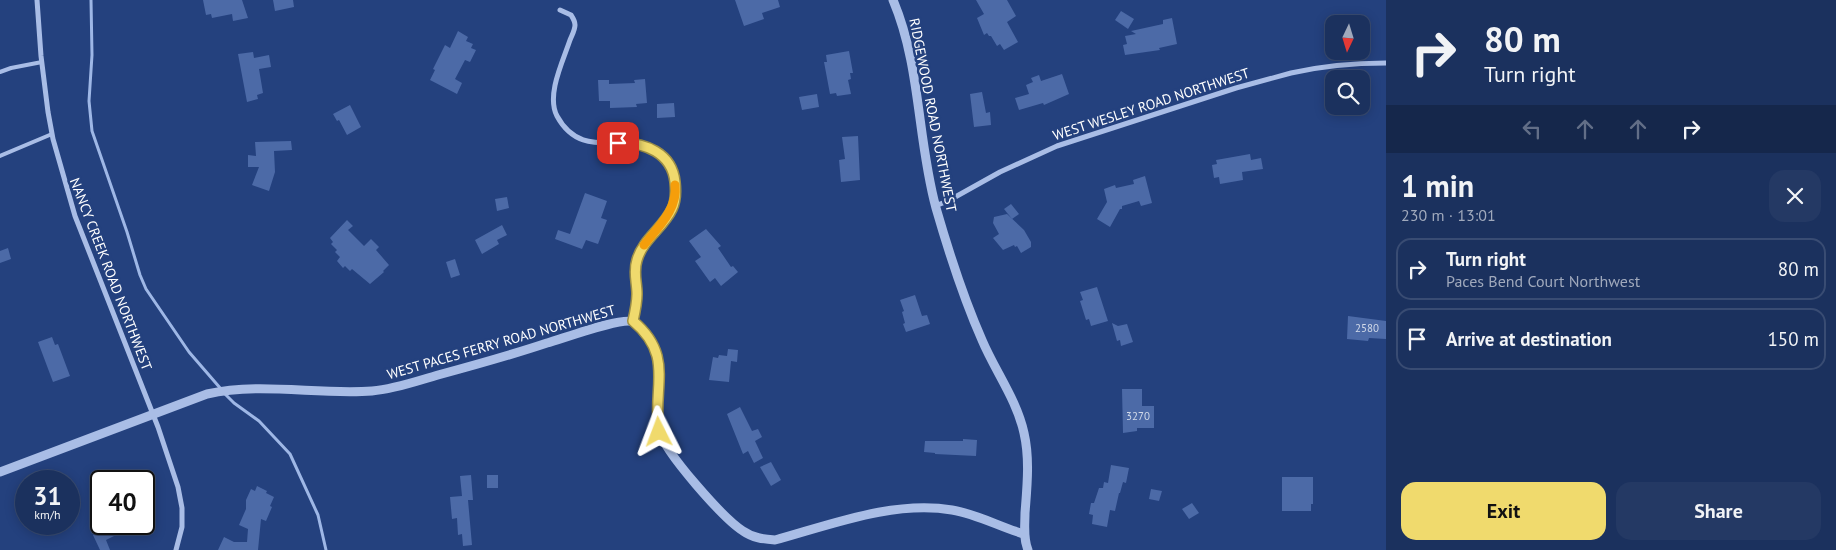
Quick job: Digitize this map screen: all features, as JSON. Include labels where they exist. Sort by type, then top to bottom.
[{"type":"street","name":"NANCY CREEK ROAD NORTHWEST","points":[[37,0],[42,62],[52,134],[75,216],[153,413],[178,487],[182,508],[182,527],[176,550]]},
{"type":"street","name":"RIDGEWOOD ROAD NORTHWEST","points":[[893,0],[908,42],[920,126],[935,206],[968,310],[1012,399],[1024,431],[1027,468],[1024,534],[1028,550]]},
{"type":"street","points":[[560,10],[571,15],[575,26],[554,87],[554,106],[557,116],[569,132],[579,139],[592,143],[632,142],[647,146],[664,158],[674,176],[676,192],[672,209],[644,245],[637,260],[635,276],[637,300],[633,321]]},
{"type":"street","name":"WEST WESLEY ROAD NORTHWEST","points":[[935,206],[1032,157],[1087,135],[1291,73],[1362,63],[1386,63]]},
{"type":"street","name":"WEST PACES FERRY ROAD NORTHWEST","points":[[0,472],[207,394],[228,389],[356,392],[393,388],[509,356],[625,320],[633,321],[649,337],[658,356],[660,370],[657,420],[663,442],[721,513],[745,532],[760,539],[775,540],[872,513],[900,509],[932,508],[974,515],[1001,527],[1024,534]]},
{"type":"lane","points":[[0,72],[42,62]]},
{"type":"lane","points":[[0,156],[52,134]]},
{"type":"building","points":[[203,0],[242,0],[248,18],[233,21],[232,14],[212,18],[211,14],[206,15]]},
{"type":"building","points":[[273,0],[293,0],[294,7],[275,11]]},
{"type":"building","points":[[735,0],[778,0],[780,7],[762,13],[764,19],[744,26]]},
{"type":"building","points":[[976,0],[1007,0],[1016,16],[1007,22],[1018,42],[1004,50],[1000,44],[997,46],[987,33],[984,35],[977,18],[984,14]]},
{"type":"building","points":[[1121,11],[1134,19],[1128,29],[1115,20]]},
{"type":"building","points":[[1172,18],[1177,44],[1159,48],[1160,50],[1125,55],[1123,45],[1127,44],[1125,36],[1136,34],[1131,31],[1163,24],[1163,20]]},
{"type":"building","points":[[458,31],[468,37],[466,41],[473,44],[471,48],[476,50],[470,62],[465,60],[455,79],[462,83],[457,94],[430,80],[435,70],[433,69],[445,45],[450,48]]},
{"type":"building","points":[[849,51],[853,73],[850,73],[851,79],[848,80],[851,94],[837,96],[836,93],[830,94],[824,62],[827,62],[826,55]]},
{"type":"building","points":[[253,52],[254,58],[269,55],[271,67],[259,69],[263,93],[257,95],[258,99],[247,102],[238,54]]},
{"type":"building","points":[[1062,74],[1069,94],[1044,105],[1043,103],[1019,110],[1015,98],[1029,94],[1026,85],[1033,82],[1031,78],[1039,75],[1041,81]]},
{"type":"building","points":[[645,79],[647,103],[636,104],[637,107],[610,108],[610,101],[599,101],[598,80],[609,80],[609,84],[635,83],[634,80]]},
{"type":"building","points":[[982,92],[986,113],[990,112],[991,125],[974,127],[970,94]]},
{"type":"building","points":[[817,94],[819,107],[802,110],[799,97]]},
{"type":"building","points":[[674,103],[675,117],[657,118],[657,104]]},
{"type":"building","points":[[350,105],[361,127],[347,135],[339,120],[337,121],[333,114]]},
{"type":"building","points":[[858,136],[860,180],[841,182],[839,160],[845,159],[842,137]]},
{"type":"building","points":[[291,141],[292,150],[274,151],[275,172],[269,191],[252,185],[259,167],[248,167],[248,155],[256,156],[255,142]]},
{"type":"building","points":[[1250,154],[1251,160],[1261,158],[1263,169],[1242,172],[1243,180],[1220,184],[1219,177],[1214,178],[1212,165],[1217,164],[1216,160]]},
{"type":"building","points":[[1145,176],[1152,203],[1141,206],[1139,201],[1122,206],[1110,227],[1097,219],[1107,202],[1104,189],[1115,185],[1116,188],[1134,184],[1133,180]]},
{"type":"building","points":[[585,193],[607,201],[601,218],[607,220],[598,244],[586,240],[582,249],[555,239],[558,230],[570,234]]},
{"type":"building","points":[[507,197],[509,208],[497,211],[495,199]]},
{"type":"building","points":[[1011,204],[1019,214],[1012,219],[1004,209]]},
{"type":"building","points":[[1007,214],[1024,230],[1031,242],[1031,247],[1021,253],[1017,246],[1015,247],[1014,245],[1003,250],[993,238],[999,234],[993,223],[994,217]]},
{"type":"building","points":[[347,220],[353,226],[348,230],[364,246],[371,239],[379,247],[376,250],[389,265],[370,284],[352,269],[350,271],[345,266],[343,268],[337,261],[340,257],[335,252],[337,250],[331,244],[333,242],[330,238]]},
{"type":"building","points":[[502,225],[507,235],[497,240],[499,244],[482,254],[475,240]]},
{"type":"building","points":[[706,229],[721,246],[718,248],[731,267],[733,266],[738,272],[721,286],[715,278],[710,282],[695,261],[701,257],[689,241]]},
{"type":"building","points":[[8,248],[11,259],[0,263],[0,251]]},
{"type":"building","points":[[455,259],[460,275],[451,278],[446,262]]},
{"type":"building","points":[[1097,287],[1108,321],[1091,326],[1089,319],[1086,320],[1080,301],[1083,300],[1080,292]]},
{"type":"building","points":[[915,295],[922,316],[927,315],[930,324],[906,332],[903,324],[905,323],[902,312],[904,311],[900,300]]},
{"type":"building","points":[[1348,316],[1386,321],[1386,339],[1369,338],[1368,341],[1347,339]]},
{"type":"building","points":[[1112,323],[1118,326],[1127,324],[1133,342],[1121,346],[1120,340],[1117,341]]},
{"type":"building","points":[[52,337],[55,345],[58,344],[70,376],[53,382],[38,342]]},
{"type":"building","points":[[728,349],[738,350],[737,362],[731,361],[729,382],[709,380],[713,357],[718,358],[719,355],[727,356]]},
{"type":"building","points":[[1122,389],[1142,389],[1142,406],[1154,406],[1154,428],[1137,428],[1137,431],[1123,433]]},
{"type":"building","points":[[740,407],[752,431],[758,429],[762,437],[755,441],[763,458],[754,463],[748,451],[743,454],[727,414]]},
{"type":"building","points":[[963,439],[977,440],[976,456],[924,452],[925,441],[963,441]]},
{"type":"building","points":[[771,462],[781,480],[771,486],[760,467]]},
{"type":"building","points":[[1111,465],[1129,468],[1126,483],[1123,482],[1115,511],[1110,510],[1107,527],[1092,524],[1093,515],[1089,514],[1091,503],[1094,503],[1099,488],[1103,488],[1104,482],[1108,483]]},
{"type":"building","points":[[471,475],[473,500],[468,500],[472,545],[463,546],[462,534],[458,535],[457,518],[452,519],[450,497],[462,496],[460,476]]},
{"type":"building","points":[[487,475],[498,475],[498,488],[487,488]]},
{"type":"building","points":[[1282,477],[1313,477],[1313,504],[1311,504],[1311,511],[1282,511]]},
{"type":"building","points":[[257,486],[274,497],[266,521],[261,519],[258,550],[218,550],[224,537],[234,542],[247,542],[248,529],[239,525],[246,509],[246,500],[251,489],[255,491]]},
{"type":"building","points":[[1151,489],[1162,491],[1159,501],[1149,499]]},
{"type":"building","points":[[1192,503],[1199,513],[1189,519],[1182,509]]},
{"type":"building","points":[[93,535],[116,535],[106,540],[110,550],[100,550]]},
{"type":"waterway","points":[[91,0],[92,55],[89,101],[92,131],[140,275],[146,289],[189,352],[221,389]]},
{"type":"waterway","points":[[225,394],[259,421],[290,454],[318,515],[326,550]]},
{"type":"slow traffic","points":[[644,245],[672,209],[676,192],[675,185]]},
{"type":"route","points":[[618,143],[632,142],[647,146],[656,151],[664,158],[674,176],[676,192],[672,209],[644,245],[637,260],[635,276],[637,300],[633,321],[649,337],[658,356],[660,370],[657,420],[659,432]]}]
